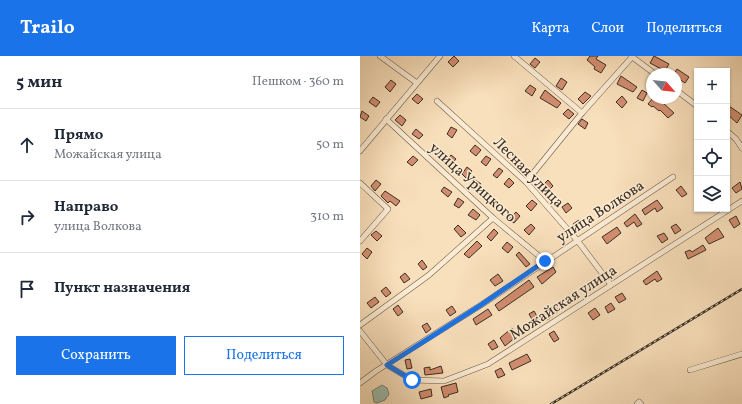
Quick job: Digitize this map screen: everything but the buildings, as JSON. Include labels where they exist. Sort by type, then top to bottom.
[{"type":"street","points":[[380,56],[417,83]]},
{"type":"street","points":[[360,151],[440,56]]},
{"type":"street","points":[[514,56],[582,113]]},
{"type":"street","points":[[526,182],[582,113],[632,56],[647,68]]},
{"type":"street","points":[[682,95],[694,104]]},
{"type":"street","name":"Лесная улица","points":[[437,101],[526,182],[578,240],[611,285]]},
{"type":"street","name":"улица Урицкого","points":[[386,120],[494,218],[545,261]]},
{"type":"street","points":[[730,133],[736,138],[742,148]]},
{"type":"street","name":"улица Волкова","points":[[360,383],[376,370],[387,365],[481,305],[673,177]]},
{"type":"street","points":[[360,184],[388,209],[360,241]]},
{"type":"street","name":"Можайская улица","points":[[387,365],[412,380],[444,381],[488,364],[742,201]]},
{"type":"street","points":[[360,325],[429,275],[494,218]]},
{"type":"street","points":[[360,330],[387,365]]},
{"type":"street","points":[[690,370],[742,354]]},
{"type":"street","points":[[637,404],[639,402],[641,404]]},
{"type":"shaded area","points":[[382,385],[387,388],[389,394],[385,400],[377,403],[374,402],[372,391]]},
{"type":"railway","points":[[551,404],[742,289]]},
{"type":"route","points":[[412,380],[387,365],[481,305],[545,261]]}]
